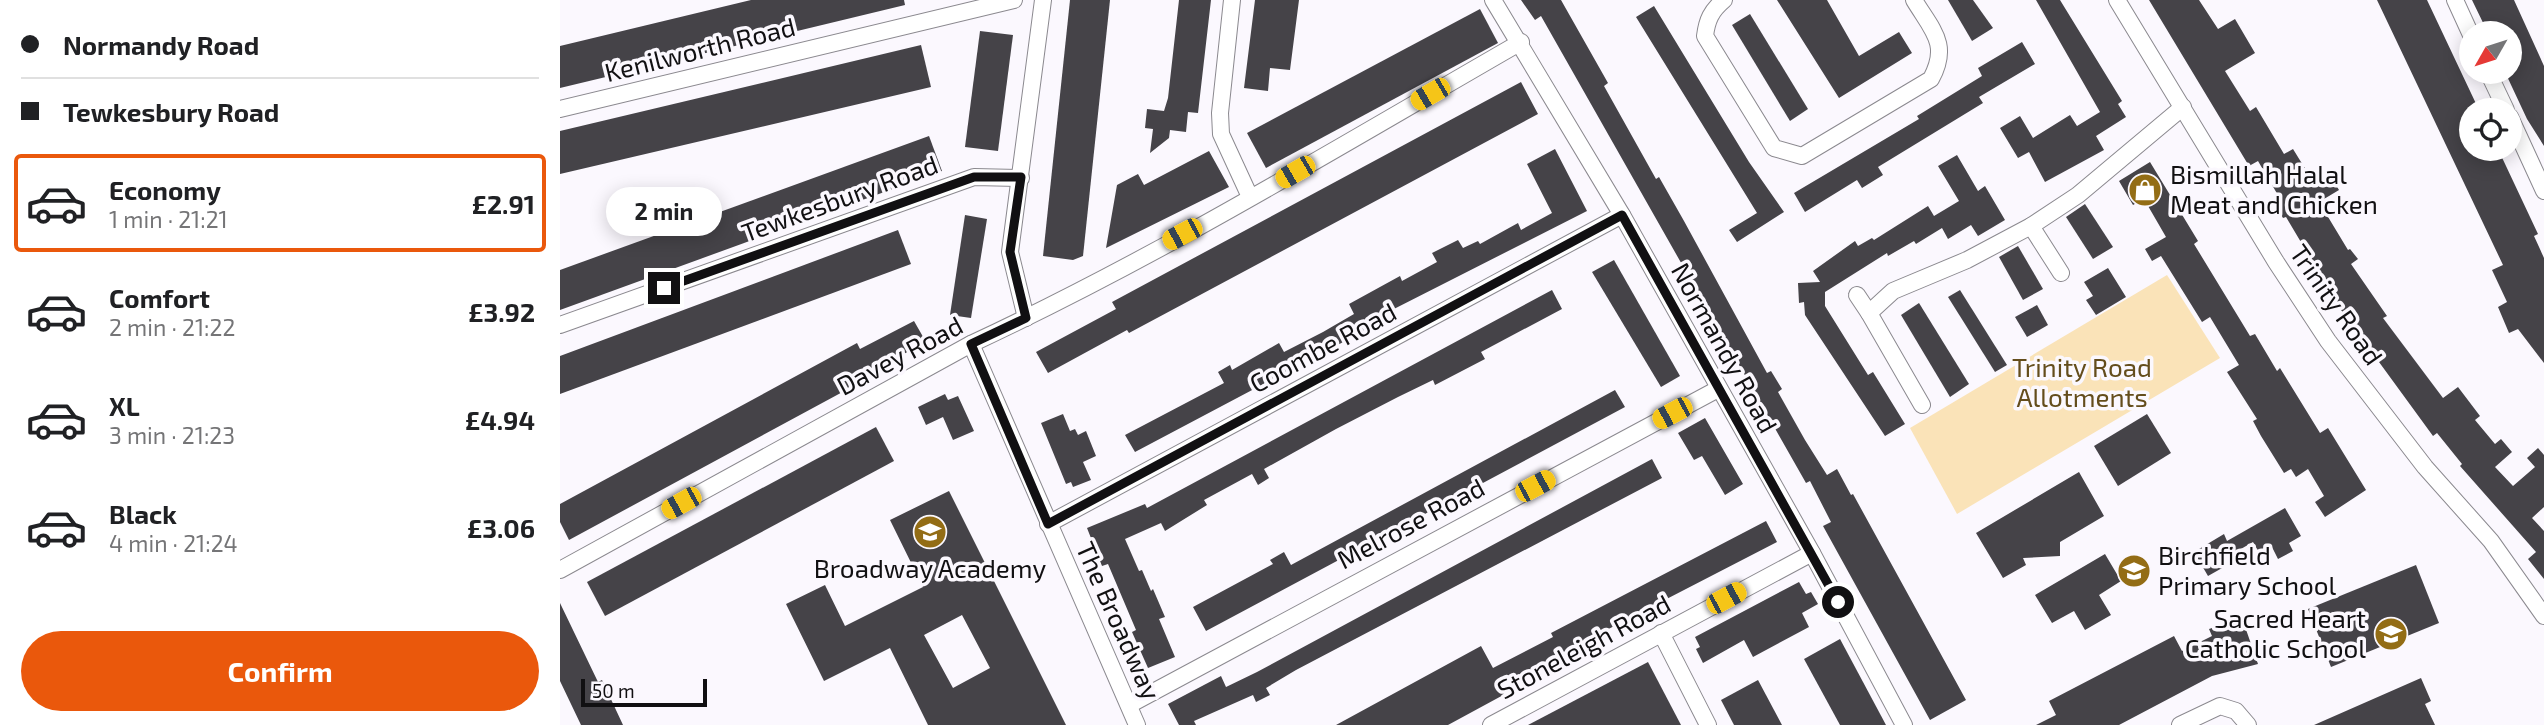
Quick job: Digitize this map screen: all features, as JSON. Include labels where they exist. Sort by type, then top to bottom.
[{"type":"street","name":"Kenilworth Road","points":[[560,109],[1014,0]]},
{"type":"street","points":[[1026,318],[1010,252],[1043,0]]},
{"type":"street","points":[[1232,0],[1220,113],[1222,134],[1250,197]]},
{"type":"street","name":"Normandy Road","points":[[1493,0],[1521,42],[1622,215],[1812,553],[1904,725]]},
{"type":"street","points":[[1724,0],[1713,9],[1705,36],[1774,148],[1802,156],[1931,79],[1940,62],[1941,49],[1914,0]]},
{"type":"street","name":"Trinity Road","points":[[2117,0],[2276,262],[2328,341],[2425,467],[2491,541],[2544,616]]},
{"type":"street","points":[[2455,0],[2465,21]]},
{"type":"street","name":"Davey Road","points":[[560,570],[971,344],[1026,318],[1250,197],[1521,42]]},
{"type":"street","points":[[1869,313],[1893,291],[1967,260],[2031,226],[2078,195],[2183,107]]},
{"type":"street","points":[[2522,143],[2544,191]]},
{"type":"street","name":"Tewkesbury Road","points":[[560,325],[974,177],[1021,177]]},
{"type":"street","name":"Coombe Road","points":[[1048,524],[1622,215]]},
{"type":"street","points":[[2031,226],[2061,273]]},
{"type":"street","points":[[1857,295],[1922,405]]},
{"type":"street","name":"The Broadway","points":[[971,344],[1137,725]]},
{"type":"street","name":"Melrose Road","points":[[1129,705],[1718,389]]},
{"type":"street","name":"Stoneleigh Road","points":[[1491,725],[1520,718],[1661,633],[1812,553]]},
{"type":"street","points":[[1661,633],[1708,725]]},
{"type":"street","points":[[2180,725],[2220,706],[2236,711],[2248,725]]},
{"type":"green space","name":"Trinity Road Allotments","points":[[2167,275],[2220,358],[1957,514],[1910,428]]},
{"type":"building","points":[[751,0],[904,0],[905,5],[560,88],[560,46]]},
{"type":"building","points":[[1070,0],[1110,0],[1083,256],[1073,260],[1043,256]]},
{"type":"building","points":[[1179,0],[1211,0],[1198,113],[1188,112],[1186,132],[1170,130],[1169,138],[1150,153],[1153,129],[1145,128],[1147,109],[1164,111],[1168,98]]},
{"type":"building","points":[[1255,0],[1299,0],[1290,70],[1270,68],[1268,91],[1244,88]]},
{"type":"building","points":[[1521,0],[1561,0],[1608,83],[1604,86],[1656,179],[1659,177],[1767,373],[1771,371],[1782,389],[1778,392],[1805,440],[1827,475],[1837,469],[1851,495],[1853,494],[1966,700],[1930,720],[1823,526],[1831,522],[1810,481],[1806,483],[1541,16],[1535,20]]},
{"type":"building","points":[[1777,0],[1827,0],[1859,56],[1899,32],[1912,53],[1839,98]]},
{"type":"building","points":[[1948,0],[1973,0],[1993,28],[1972,41]]},
{"type":"building","points":[[2036,0],[2060,0],[2122,101],[2118,104],[2126,117],[2096,136],[2104,150],[2045,182],[2029,152],[2018,158],[2000,128],[2020,116],[2033,138],[2070,115],[2077,126],[2100,112]]},
{"type":"building","points":[[2149,0],[2199,0],[2218,29],[2235,19],[2255,53],[2225,71],[2250,111],[2256,107],[2284,154],[2293,149],[2314,183],[2329,173],[2339,190],[2319,202],[2348,250],[2358,259],[2351,264],[2387,316],[2383,318],[2443,398],[2458,387],[2480,416],[2475,420],[2495,444],[2501,439],[2512,452],[2495,467],[2513,486],[2535,467],[2527,458],[2538,448],[2544,455],[2544,507],[2532,518],[2544,531],[2544,579],[2528,559],[2536,552],[2460,466],[2462,464],[2437,433],[2433,436],[2325,288],[2304,256],[2308,254],[2286,217],[2283,218],[2276,206],[2282,202],[2258,161],[2249,166]]},
{"type":"building","points":[[2377,0],[2427,0],[2459,68],[2459,84],[2467,84],[2473,98],[2459,98],[2459,161],[2504,161],[2538,234],[2534,236],[2544,258],[2544,363],[2518,329],[2509,333],[2498,307],[2507,302],[2492,270],[2503,265]]},
{"type":"building","points":[[2472,0],[2514,0],[2544,66],[2544,146],[2522,108],[2522,98],[2517,98],[2511,84],[2522,84],[2522,21],[2482,21]]},
{"type":"building","points":[[1654,6],[1749,162],[1784,212],[1737,242],[1729,230],[1757,213],[1636,17]]},
{"type":"building","points":[[1480,9],[1498,43],[1266,168],[1247,133]]},
{"type":"building","points":[[1750,14],[1808,109],[1790,121],[1732,25]]},
{"type":"building","points":[[980,31],[1013,35],[998,151],[965,147]]},
{"type":"building","points":[[2022,42],[2035,64],[1979,97],[1983,103],[1878,167],[1883,175],[1862,188],[1857,180],[1805,212],[1794,193],[1919,119],[1917,116],[1982,76],[1978,68]]},
{"type":"building","points":[[921,45],[931,87],[560,174],[560,131]]},
{"type":"building","points":[[1521,82],[1538,114],[1129,333],[1127,330],[1048,373],[1036,352],[1116,309],[1112,302]]},
{"type":"building","points":[[929,136],[942,171],[560,310],[560,270]]},
{"type":"building","points":[[1555,149],[1587,211],[1388,312],[1390,316],[1364,331],[1135,452],[1125,435],[1224,383],[1218,372],[1230,365],[1232,370],[1279,343],[1284,352],[1323,332],[1354,314],[1349,304],[1400,276],[1402,281],[1437,262],[1432,253],[1458,240],[1463,248],[1478,241],[1480,244],[1518,223],[1521,230],[1552,213],[1527,164]]},
{"type":"building","points":[[1209,151],[1229,187],[1106,248],[1117,185],[1138,174],[1144,185]]},
{"type":"building","points":[[1957,155],[1978,191],[1985,186],[2005,220],[1978,236],[1971,225],[1948,239],[1942,228],[1916,244],[1914,241],[1888,256],[1887,253],[1825,292],[1825,306],[1868,375],[1873,372],[1905,424],[1885,436],[1805,315],[1804,302],[1799,303],[1798,283],[1820,282],[1813,271],[1855,241],[1858,246],[1872,238],[1874,240],[1928,206],[1934,216],[1959,201],[1938,166]]},
{"type":"building","points":[[2150,162],[2198,241],[2194,244],[2250,336],[2255,334],[2277,371],[2280,368],[2320,433],[2328,428],[2366,490],[2325,517],[2315,502],[2324,496],[2308,469],[2296,477],[2291,469],[2284,473],[2261,436],[2253,421],[2257,419],[2227,372],[2239,365],[2210,317],[2202,322],[2161,256],[2152,261],[2145,249],[2166,237],[2144,199],[2133,205],[2119,181]]},
{"type":"building","points":[[2085,204],[2113,247],[2093,259],[2066,217]]},
{"type":"building","points":[[965,215],[987,219],[971,318],[950,315]]},
{"type":"building","points":[[898,230],[911,264],[560,394],[560,356]]},
{"type":"building","points":[[2018,246],[2043,289],[2023,300],[1999,257]]},
{"type":"building","points":[[1614,260],[1680,376],[1661,387],[1592,272]]},
{"type":"building","points":[[2108,268],[2126,297],[2096,315],[2086,300],[2093,296],[2084,282]]},
{"type":"building","points":[[1552,290],[1562,309],[1481,352],[1485,359],[1435,385],[1433,380],[1336,429],[1264,469],[1269,478],[1258,485],[1252,474],[1204,500],[1207,505],[1165,531],[1161,523],[1125,539],[1139,571],[1142,570],[1151,591],[1153,589],[1165,617],[1159,619],[1175,657],[1148,668],[1132,632],[1136,630],[1108,564],[1102,566],[1087,528],[1145,504],[1147,508]]},
{"type":"building","points":[[1960,290],[2007,365],[1995,372],[1948,297]]},
{"type":"building","points":[[1919,303],[1969,384],[1950,397],[1901,315]]},
{"type":"building","points":[[2037,305],[2048,325],[2027,337],[2015,317]]},
{"type":"building","points":[[914,321],[926,342],[872,371],[874,375],[569,540],[560,522],[560,504],[857,343],[860,349]]},
{"type":"building","points":[[1615,390],[1625,407],[1206,631],[1193,607],[1273,564],[1270,560],[1284,552],[1291,565]]},
{"type":"building","points":[[945,394],[948,400],[958,396],[974,431],[953,440],[943,417],[926,425],[918,407]]},
{"type":"building","points":[[1063,414],[1070,431],[1075,429],[1078,435],[1086,431],[1096,456],[1083,462],[1091,480],[1073,487],[1071,482],[1066,484],[1041,423]]},
{"type":"building","points":[[2147,414],[2171,453],[2118,486],[2094,446]]},
{"type":"building","points":[[1705,418],[1743,484],[1725,495],[1702,456],[1694,460],[1678,433]]},
{"type":"building","points":[[876,427],[894,461],[605,616],[587,582]]},
{"type":"building","points":[[1652,459],[1662,478],[1296,670],[1266,688],[1270,695],[1256,702],[1253,695],[1194,721],[1196,725],[1179,725],[1168,704],[1221,676],[1226,687],[1257,672]]},
{"type":"building","points":[[2079,472],[2104,516],[2060,542],[2060,556],[2023,558],[2026,565],[2003,578],[1976,533]]},
{"type":"building","points":[[949,491],[1066,725],[928,725],[890,648],[824,681],[786,604],[825,585],[845,626],[923,587],[890,520]],"holes":[[[962,615],[990,668],[953,688],[924,635]]]},
{"type":"building","points":[[2285,508],[2301,536],[2289,543],[2293,551],[2278,559],[2272,547],[2260,554],[2253,542],[2227,557],[2231,563],[2208,576],[2194,552],[2224,534],[2227,541]]},
{"type":"building","points":[[1766,521],[1777,542],[1562,653],[1564,657],[1504,688],[1507,693],[1448,725],[1336,725],[1481,646],[1493,668],[1553,637],[1551,633]]},
{"type":"building","points":[[2105,554],[2121,581],[2099,595],[2111,615],[2085,630],[2074,611],[2052,623],[2035,595]]},
{"type":"building","points":[[2416,565],[2439,623],[2331,667],[2308,609]]},
{"type":"building","points":[[1799,582],[1806,594],[1811,592],[1818,604],[1802,613],[1809,627],[1753,657],[1744,640],[1703,663],[1696,649],[1700,647],[1695,637]]},
{"type":"building","points":[[560,603],[598,682],[602,680],[623,725],[581,725],[560,681]]},
{"type":"building","points":[[2242,618],[2258,664],[2212,676],[2119,725],[2036,725],[2056,715],[2049,701],[2174,636],[2182,651],[2212,636],[2209,629]]},
{"type":"building","points":[[1840,639],[1886,725],[1840,725],[1804,659]]},
{"type":"building","points":[[1648,662],[1681,725],[1528,725]]},
{"type":"building","points":[[2421,678],[2431,701],[2425,704],[2435,725],[2314,725]]},
{"type":"building","points":[[1758,680],[1782,725],[1734,725],[1721,700]]},
{"type":"place","name":"Bismillah Halal Meat and Chicken","points":[[2145,190]]},
{"type":"place","name":"Broadway Academy","points":[[930,532]]},
{"type":"place","name":"Birchfield Primary School","points":[[2134,571]]},
{"type":"place","name":"Sacred Heart Catholic School","points":[[2391,634]]},
{"type":"route","points":[[664,288],[974,177],[1021,177],[1010,252],[1026,318],[971,344],[1048,524],[1622,215],[1838,602]]}]
